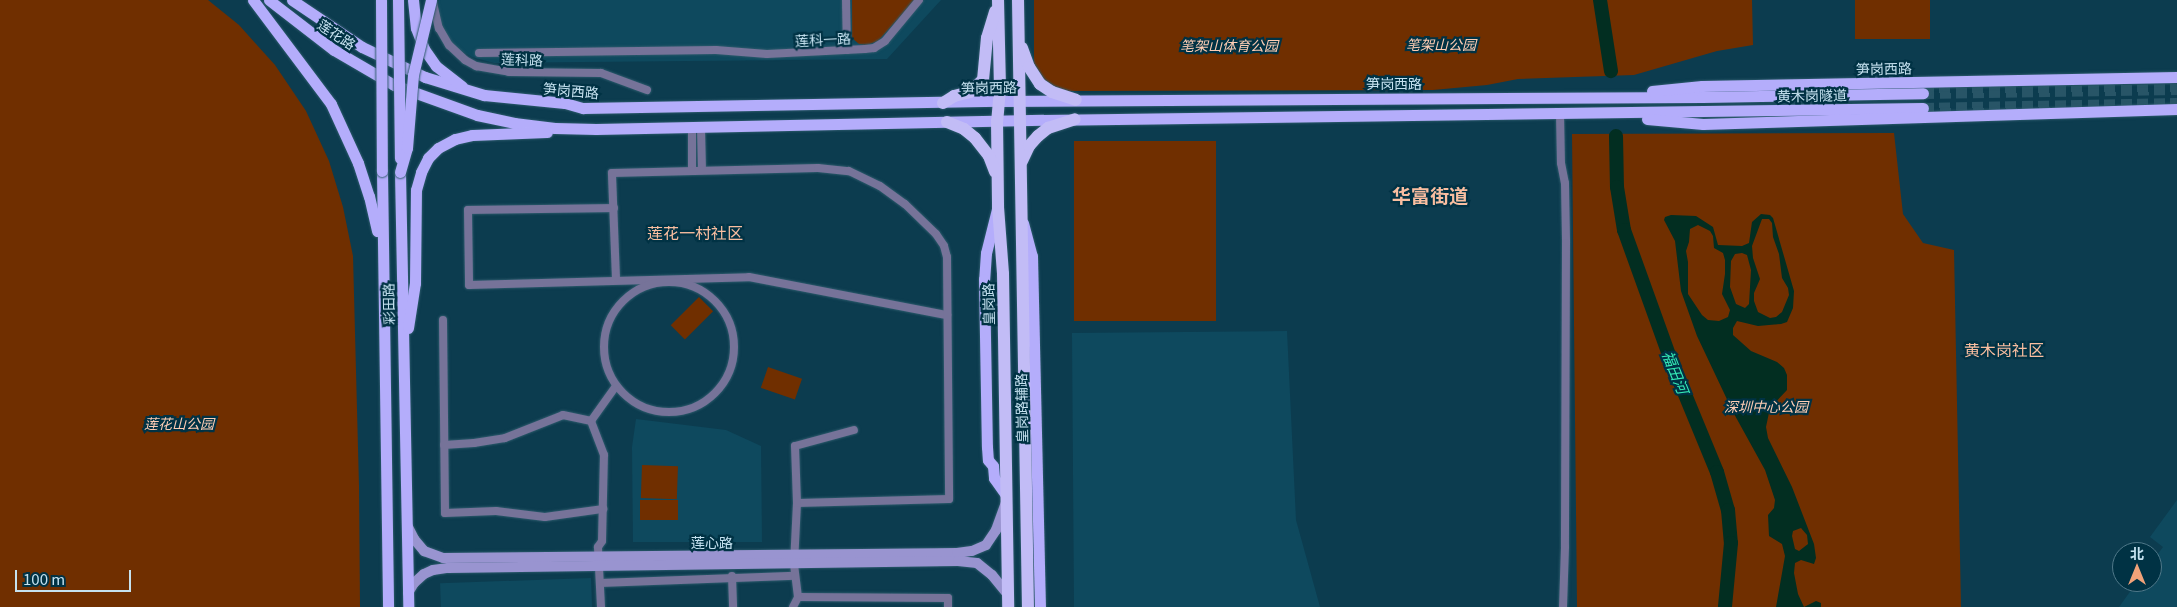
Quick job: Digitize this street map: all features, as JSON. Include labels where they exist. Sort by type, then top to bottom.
[{"type":"highway","points":[[1018,0],[1028,607]]},
{"type":"highway","points":[[944,102],[954,96],[970,92],[983,80],[987,38],[998,2]]},
{"type":"highway","name":"皇岗路","points":[[998,2],[998,207],[1003,274],[1008,603]]},
{"type":"highway","points":[[1018,36],[1026,61],[1040,84],[1052,92],[1076,100]]},
{"type":"highway","points":[[1020,166],[1029,146],[1038,136],[1048,128],[1075,119]]},
{"type":"highway","points":[[947,122],[964,129],[977,140],[989,156],[998,179]]},
{"type":"main road","points":[[253,0],[318,85],[341,124],[369,196],[383,264]]},
{"type":"main road","name":"莲花路","points":[[268,0],[334,50],[394,85],[495,119],[556,128],[596,129]]},
{"type":"main road","name":"莲花路","points":[[292,0],[362,47],[393,62]]},
{"type":"main road","name":"彩田路","points":[[381,0],[388,607]]},
{"type":"main road","name":"彩田路","points":[[398,0],[408,607]]},
{"type":"main road","points":[[413,0],[418,38],[436,66],[461,85],[484,95]]},
{"type":"main road","points":[[400,172],[407,148],[413,75],[432,0]]},
{"type":"main road","name":"笋岗西路","points":[[393,62],[440,82],[484,95],[564,103],[582,108],[1076,100],[1702,97]]},
{"type":"main road","name":"笋岗西路","points":[[1593,98],[1702,86],[2177,77]]},
{"type":"main road","name":"黄木岗隧道","points":[[1702,97],[1923,93]]},
{"type":"main road","points":[[1539,98],[1539,114]]},
{"type":"main road","name":"黄木岗隧道","points":[[1593,113],[1923,108]]},
{"type":"main road","points":[[404,352],[414,294],[416,190],[421,172],[428,158],[438,148],[454,139],[472,135],[596,129],[1075,119],[1593,113],[1703,124],[2177,110]]},
{"type":"main road","points":[[998,207],[986,253],[984,279],[987,447],[988,460],[993,466],[994,478],[1006,498]]},
{"type":"main road","name":"皇岗路辅路","points":[[1021,210],[1032,256],[1040,607]]},
{"type":"main road","name":"莲心路","points":[[794,560],[972,551],[986,545],[992,538],[1006,498]]},
{"type":"main road","name":"莲心路","points":[[407,524],[421,548],[439,558],[598,561],[794,560],[977,563],[987,570],[1008,603]]},
{"type":"main road","name":"莲心路","points":[[408,593],[421,576],[438,569],[598,561]]},
{"type":"street","name":"莲科路","points":[[432,0],[439,28],[449,45],[464,60],[476,66],[509,72],[601,73],[647,90]]},
{"type":"street","points":[[846,0],[847,50]]},
{"type":"street","name":"莲科一路","points":[[479,53],[708,50],[768,54],[874,48],[882,44],[919,0]]},
{"type":"street","points":[[1560,114],[1561,162],[1565,183],[1566,243],[1566,537],[1563,607]]},
{"type":"street","points":[[696,127],[702,170]]},
{"type":"street","points":[[692,170],[696,127]]},
{"type":"street","points":[[616,279],[612,172],[834,169],[849,171],[880,186],[905,204],[936,234],[944,246],[947,257],[948,499],[797,503]]},
{"type":"street","points":[[614,208],[468,210],[470,285],[616,279],[749,277],[947,315]]},
{"type":"street","points":[[654,283],[682,283],[696,287],[714,299],[727,316],[734,336],[734,357],[728,378],[715,394],[696,407],[674,412],[652,410],[632,401],[616,386],[606,367],[604,346],[607,324],[618,306],[634,292],[654,283]]},
{"type":"street","points":[[443,320],[445,513],[496,511],[545,517],[603,509]]},
{"type":"street","points":[[591,421],[616,386]]},
{"type":"street","points":[[444,445],[505,438],[563,415],[591,421]]},
{"type":"street","points":[[591,421],[604,455],[602,541],[598,547],[600,607]]},
{"type":"street","points":[[793,607],[798,597],[794,560],[797,503],[795,446],[854,430]]},
{"type":"street","points":[[600,583],[732,576],[795,576]]},
{"type":"street","points":[[732,576],[733,607]]},
{"type":"street","points":[[798,597],[948,598],[948,607]]},
{"type":"shaded area","points":[[439,0],[941,0],[887,59],[494,63],[472,57],[455,47],[446,34],[439,18]]},
{"type":"shaded area","points":[[1761,214],[1770,215],[1773,218],[1794,291],[1793,308],[1787,322],[1781,324],[1758,326],[1737,321],[1733,328],[1733,335],[1751,351],[1777,362],[1784,368],[1787,375],[1787,390],[1770,408],[1766,427],[1768,438],[1792,487],[1814,544],[1816,558],[1814,564],[1801,560],[1795,563],[1794,573],[1798,594],[1804,607],[1776,607],[1785,556],[1782,544],[1769,536],[1768,515],[1774,508],[1775,500],[1765,470],[1733,412],[1697,336],[1681,291],[1675,241],[1664,220],[1665,217],[1671,215],[1696,216],[1713,227],[1718,245],[1742,246],[1749,243],[1752,222]],"holes":[[[1762,219],[1769,219],[1772,223],[1773,237],[1779,254],[1782,278],[1788,288],[1789,295],[1782,312],[1776,317],[1770,318],[1758,312],[1754,301],[1754,293],[1760,279],[1753,258],[1752,246]],[[1698,225],[1710,231],[1713,236],[1714,248],[1723,253],[1725,274],[1722,294],[1730,310],[1728,317],[1719,321],[1708,320],[1702,315],[1688,294],[1686,251],[1690,229]],[[1742,253],[1747,255],[1751,270],[1749,304],[1745,308],[1736,304],[1730,287],[1731,261],[1735,254]],[[1801,528],[1807,535],[1808,544],[1799,551],[1795,549],[1792,536],[1793,531]]]},
{"type":"shaded area","points":[[1287,331],[1296,520],[1320,607],[1074,607],[1072,333]]},
{"type":"shaded area","points":[[636,419],[726,430],[761,446],[762,542],[633,542],[632,447]]},
{"type":"shaded area","points":[[2177,500],[2177,607],[2119,607],[2130,592],[2162,592],[2162,542],[2156,542],[2150,537]]},
{"type":"shaded area","points":[[591,578],[592,607],[441,607],[440,583]]},
{"type":"shaded area","points":[[1816,601],[1821,603],[1821,607],[1804,607]]},
{"type":"green space","name":"莲花山公园","points":[[0,0],[208,0],[239,25],[275,65],[306,111],[329,161],[343,207],[353,256],[360,607],[0,607]]},
{"type":"green space","points":[[852,0],[915,0],[878,41],[867,45],[859,44],[852,38]]},
{"type":"green space","points":[[1034,0],[1752,0],[1753,45],[1717,51],[1634,75],[1518,79],[1487,85],[1433,90],[1063,91],[1050,88],[1034,64]]},
{"type":"green space","points":[[1855,0],[1930,0],[1930,39],[1855,39]]},
{"type":"green space","name":"深圳中心公园","points":[[1894,133],[1903,214],[1923,243],[1954,250],[1961,607],[1577,607],[1572,134]]},
{"type":"green space","points":[[1074,141],[1216,141],[1216,321],[1074,321]]},
{"type":"green space","points":[[699,297],[713,311],[685,339],[671,325]]},
{"type":"green space","points":[[768,367],[802,379],[795,400],[761,388]]},
{"type":"green space","points":[[642,465],[678,466],[677,499],[641,498]]},
{"type":"green space","points":[[640,500],[678,500],[678,520],[640,520]]},
{"type":"waterway","name":"福田河","points":[[1600,0],[1611,71]]},
{"type":"waterway","name":"福田河","points":[[1616,136],[1617,187],[1624,230],[1670,358],[1717,472],[1728,510],[1731,543],[1725,607]]},
{"type":"tunnel","points":[[1923,93],[2177,89]]},
{"type":"tunnel","points":[[1923,108],[2177,103]]},
{"type":"district","name":"华富街道","points":[[1430,195]]},
{"type":"district","name":"莲花一村社区","points":[[695,232]]},
{"type":"district","name":"黄木岗社区","points":[[2004,349]]},
{"type":"park label","name":"笔架山公园","points":[[1441,44]]},
{"type":"park label","name":"笔架山体育公园","points":[[1229,45]]}]
